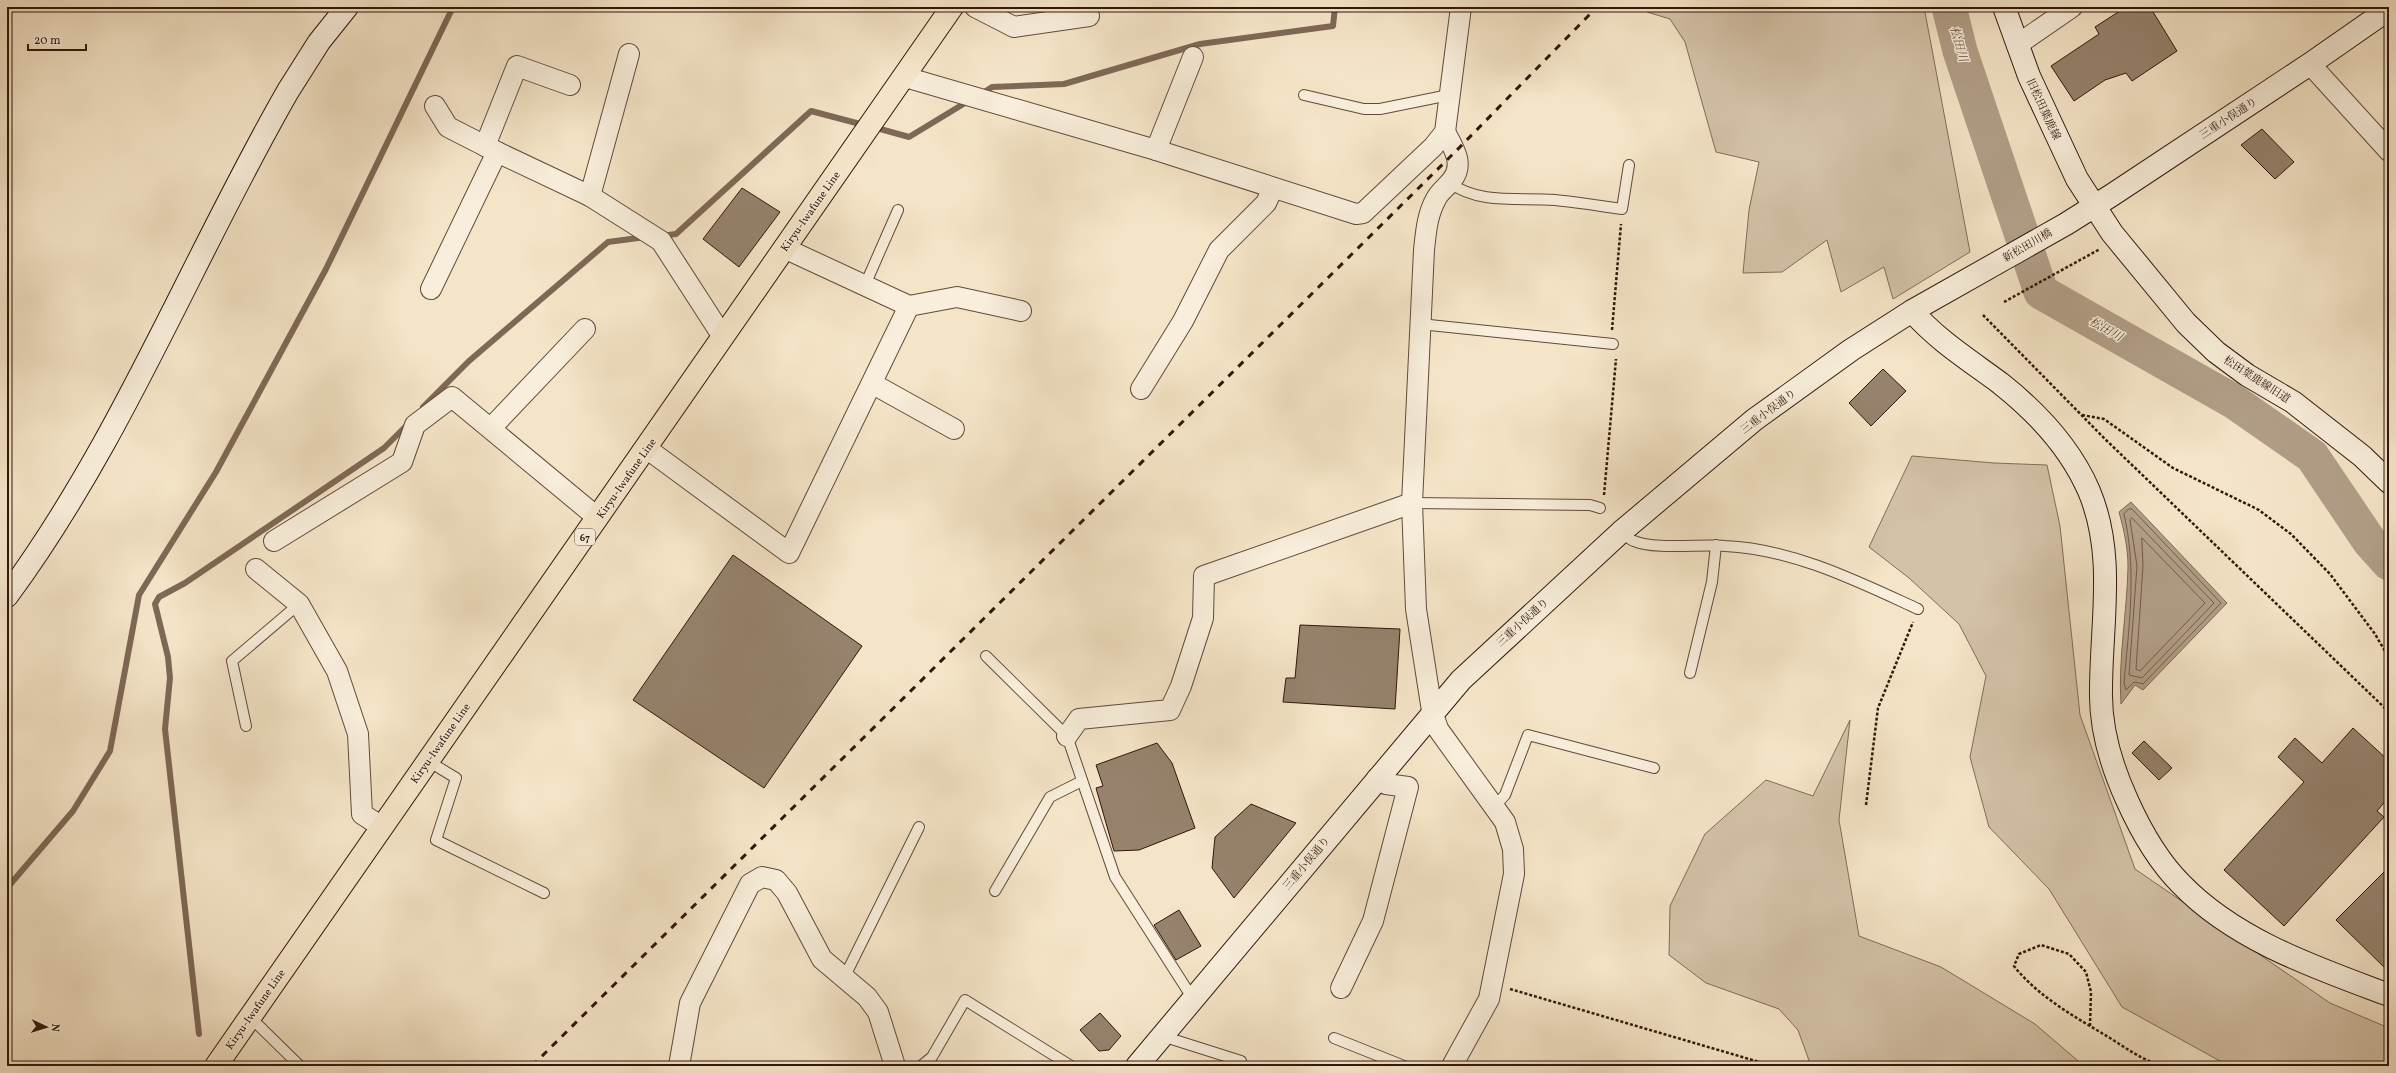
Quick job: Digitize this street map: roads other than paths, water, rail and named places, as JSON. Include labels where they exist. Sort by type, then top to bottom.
[{"type":"main road","name":"Kiryu-Iwafune Line","points":[[216,1066],[598,518],[784,248],[905,77],[952,7]]},
{"type":"street","points":[[7,596],[65,510],[108,436],[288,91],[319,42],[347,7]]},
{"type":"street","points":[[975,7],[1014,27],[1089,16]]},
{"type":"street","points":[[1452,1066],[1489,999],[1514,874],[1513,849],[1505,822],[1438,729],[1432,711],[1416,609],[1412,503],[1424,250],[1428,218],[1436,197],[1450,183],[1458,165],[1455,152],[1445,132],[1461,7]]},
{"type":"street","name":"旧松田葉鹿線","points":[[2004,7],[2017,45],[2054,131],[2093,207]]},
{"type":"street","points":[[2017,45],[2072,7]]},
{"type":"street","name":"三重小俣通り","points":[[2066,224],[2310,64],[2389,9]]},
{"type":"street","points":[[590,196],[629,54]]},
{"type":"street","points":[[1156,150],[1192,57]]},
{"type":"street","points":[[2310,64],[2389,151]]},
{"type":"street","points":[[431,289],[491,149],[517,66],[570,85]]},
{"type":"street","points":[[905,77],[1156,150],[1356,214],[1363,213],[1433,146],[1445,132]]},
{"type":"street","points":[[435,106],[448,127],[590,196],[661,241],[723,337]]},
{"type":"street","points":[[1141,389],[1182,321],[1219,250],[1266,203],[1273,188]]},
{"type":"street","name":"松田葉鹿線旧道","points":[[2093,207],[2112,233],[2186,323],[2216,352],[2247,375],[2293,402],[2362,456],[2389,482]]},
{"type":"street","name":"新松田川橋","points":[[1990,267],[2066,224]]},
{"type":"street","points":[[784,248],[909,306],[957,297],[1021,312]]},
{"type":"street","name":"三重小俣通り","points":[[1137,1066],[1432,711],[1477,663],[1621,532],[1754,420],[1851,350],[1912,311],[1990,267]]},
{"type":"street","points":[[646,448],[789,552],[873,384],[909,306]]},
{"type":"street","points":[[1912,311],[1944,342],[2003,386],[2045,423],[2078,469],[2099,520],[2105,569],[2100,688],[2104,732],[2110,755],[2130,806],[2140,827],[2167,866],[2180,883],[2198,900],[2224,920],[2256,939],[2338,976],[2389,995]]},
{"type":"street","points":[[491,428],[585,329]]},
{"type":"street","points":[[873,384],[954,429]]},
{"type":"street","points":[[274,541],[402,462],[415,425],[452,397],[598,518]]},
{"type":"street","points":[[1067,736],[1079,719],[1170,710],[1181,686],[1203,618],[1204,576],[1412,503]]},
{"type":"street","points":[[256,569],[299,604],[337,671],[358,734],[362,814],[382,827]]},
{"type":"street","points":[[1341,988],[1373,921],[1408,787],[1386,784],[1377,778]]},
{"type":"street","points":[[678,1066],[690,1003],[750,884],[762,877],[776,880],[787,893],[822,959],[845,976],[868,997],[878,1012],[895,1066]]},
{"type":"lane","points":[[1304,94],[1364,109],[1380,109],[1449,95]]},
{"type":"lane","points":[[1450,183],[1461,191],[1493,198],[1555,200],[1622,209],[1629,165]]},
{"type":"lane","points":[[865,285],[898,210]]},
{"type":"lane","points":[[1420,324],[1614,344]]},
{"type":"lane","points":[[1412,503],[1590,505],[1600,508]]},
{"type":"lane","points":[[1621,532],[1633,541],[1646,544],[1716,545],[1764,551],[1794,557],[1866,585],[1918,609]]},
{"type":"lane","points":[[1690,674],[1712,582],[1716,545]]},
{"type":"lane","points":[[246,726],[232,661],[299,604]]},
{"type":"lane","points":[[986,656],[1067,736],[1115,877],[1193,999]]},
{"type":"lane","points":[[1494,807],[1505,795],[1528,735],[1654,768]]},
{"type":"lane","points":[[428,761],[456,778],[436,840],[544,893]]},
{"type":"lane","points":[[995,891],[1050,797],[1082,781]]},
{"type":"lane","points":[[845,976],[919,828]]},
{"type":"lane","points":[[921,1066],[932,1057],[965,1000],[1071,1066]]},
{"type":"lane","points":[[250,1017],[300,1066]]},
{"type":"lane","points":[[1162,1036],[1241,1060],[1239,1066]]},
{"type":"lane","points":[[1334,1038],[1404,1066]]},
{"type":"water","points":[[2131,502],[2227,603],[2143,690],[2135,685],[2121,704],[2120,687],[2128,567],[2123,526],[2119,512]]},
{"type":"waterway","points":[[7,888],[73,811],[110,751],[139,595],[216,472],[326,269],[453,7]]},
{"type":"waterway","points":[[980,95],[992,87],[1064,84],[1200,44],[1333,26],[1335,7]]},
{"type":"waterway","name":"松田川","points":[[1949,7],[1960,51],[2041,292],[2233,401],[2312,456],[2370,542],[2389,563]]},
{"type":"waterway","points":[[873,127],[909,137],[970,100]]},
{"type":"waterway","points":[[661,236],[676,234],[811,111],[864,125]]},
{"type":"waterway","points":[[423,407],[469,361],[608,242],[646,237]]},
{"type":"waterway","points":[[199,1034],[165,729],[170,678],[168,657],[155,604],[159,597],[185,583],[384,448],[409,423]]},
{"type":"railway","points":[[532,1066],[1455,152],[1597,7]]}]
